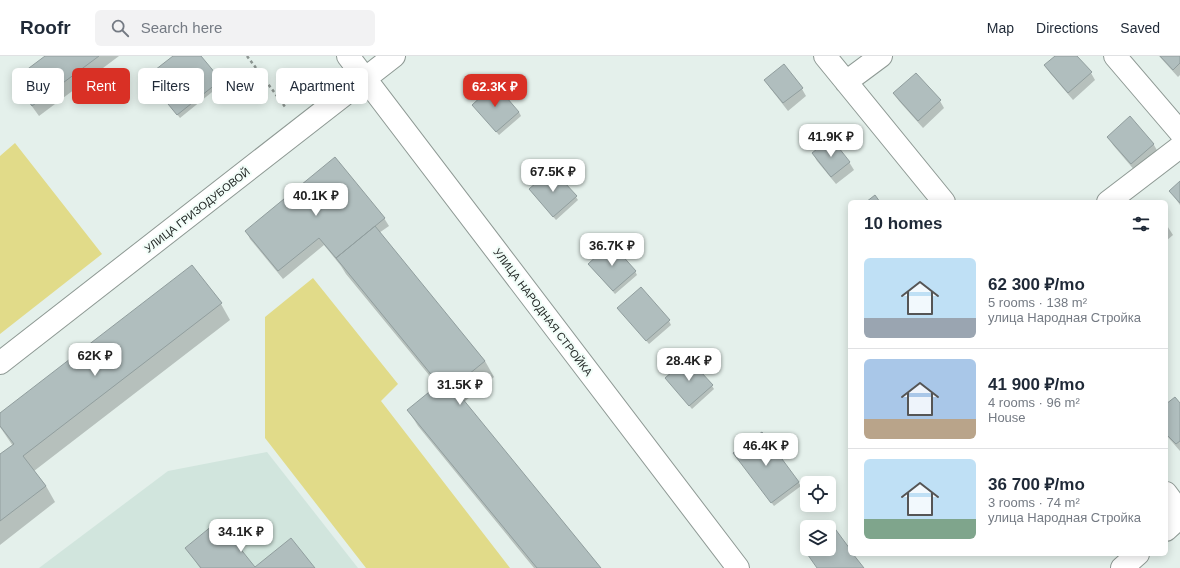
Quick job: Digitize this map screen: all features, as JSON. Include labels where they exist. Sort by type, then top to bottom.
[{"type":"street","name":"УЛИЦА НАРОДНАЯ СТРОЙКА","points":[[348,56],[357,68]]},
{"type":"street","name":"УЛИЦА ГРИЗОДУБОВОЙ","points":[[368,77],[394,56]]},
{"type":"street","points":[[825,56],[942,200]]},
{"type":"street","points":[[846,82],[881,56]]},
{"type":"street","points":[[1115,56],[1180,132]]},
{"type":"street","name":"УЛИЦА НАРОДНАЯ СТРОЙКА","points":[[368,83],[738,568]]},
{"type":"street","name":"УЛИЦА ГРИЗОДУБОВОЙ","points":[[0,363],[332,104]]},
{"type":"street","points":[[1111,200],[1180,147]]},
{"type":"street","points":[[1168,496],[1180,512]]},
{"type":"street","points":[[1168,528],[1180,518]]},
{"type":"street","points":[[1122,568],[1136,556]]},
{"type":"path","points":[[247,56],[301,128]]},
{"type":"shaded area","points":[[15,143],[102,254],[0,334],[0,156]]},
{"type":"shaded area","points":[[313,278],[398,384],[381,401],[510,568],[366,568],[265,438],[265,317]]},
{"type":"shaded area","points":[[267,452],[358,568],[39,568],[168,471]]},
{"type":"building","points":[[45,56],[99,56],[83,68],[72,68],[72,76],[64,82],[64,68],[29,68]]},
{"type":"building","points":[[173,56],[201,56],[212,69],[212,87],[204,94],[204,68],[158,68]]},
{"type":"building","points":[[1055,56],[1077,56],[1092,72],[1068,93],[1044,65]]},
{"type":"building","points":[[1160,56],[1180,56],[1180,63],[1173,70]]},
{"type":"building","points":[[784,64],[803,88],[783,103],[764,80]]},
{"type":"building","points":[[916,73],[941,100],[918,121],[893,93]]},
{"type":"building","points":[[495,84],[519,112],[496,132],[472,105]]},
{"type":"building","points":[[168,104],[191,104],[177,115]]},
{"type":"building","points":[[1130,116],[1154,144],[1131,164],[1107,137]]},
{"type":"building","points":[[831,138],[850,162],[831,177],[812,153]]},
{"type":"building","points":[[335,157],[385,218],[336,258],[319,238],[278,271],[245,231]]},
{"type":"building","points":[[552,169],[577,196],[553,217],[529,189]]},
{"type":"building","points":[[1180,181],[1180,203],[1169,191]]},
{"type":"building","points":[[875,195],[879,200],[869,200]]},
{"type":"building","points":[[375,226],[485,361],[453,387],[601,568],[537,568],[407,410],[439,384],[336,258]]},
{"type":"building","points":[[611,243],[636,271],[613,291],[588,264]]},
{"type":"building","points":[[192,265],[222,303],[23,456],[46,486],[0,521],[0,454],[14,444],[0,426],[0,413]]},
{"type":"building","points":[[641,287],[670,320],[646,341],[617,308]]},
{"type":"building","points":[[688,358],[713,385],[689,406],[665,378]]},
{"type":"building","points":[[1175,397],[1180,403],[1180,441],[1176,444],[1168,436],[1168,402]]},
{"type":"building","points":[[762,432],[799,482],[771,503],[733,453]]},
{"type":"building","points":[[218,521],[255,567],[291,538],[315,568],[201,568],[185,548]]},
{"type":"building","points":[[836,530],[848,546],[848,556],[855,556],[864,568],[817,568],[809,556],[836,556]]}]
